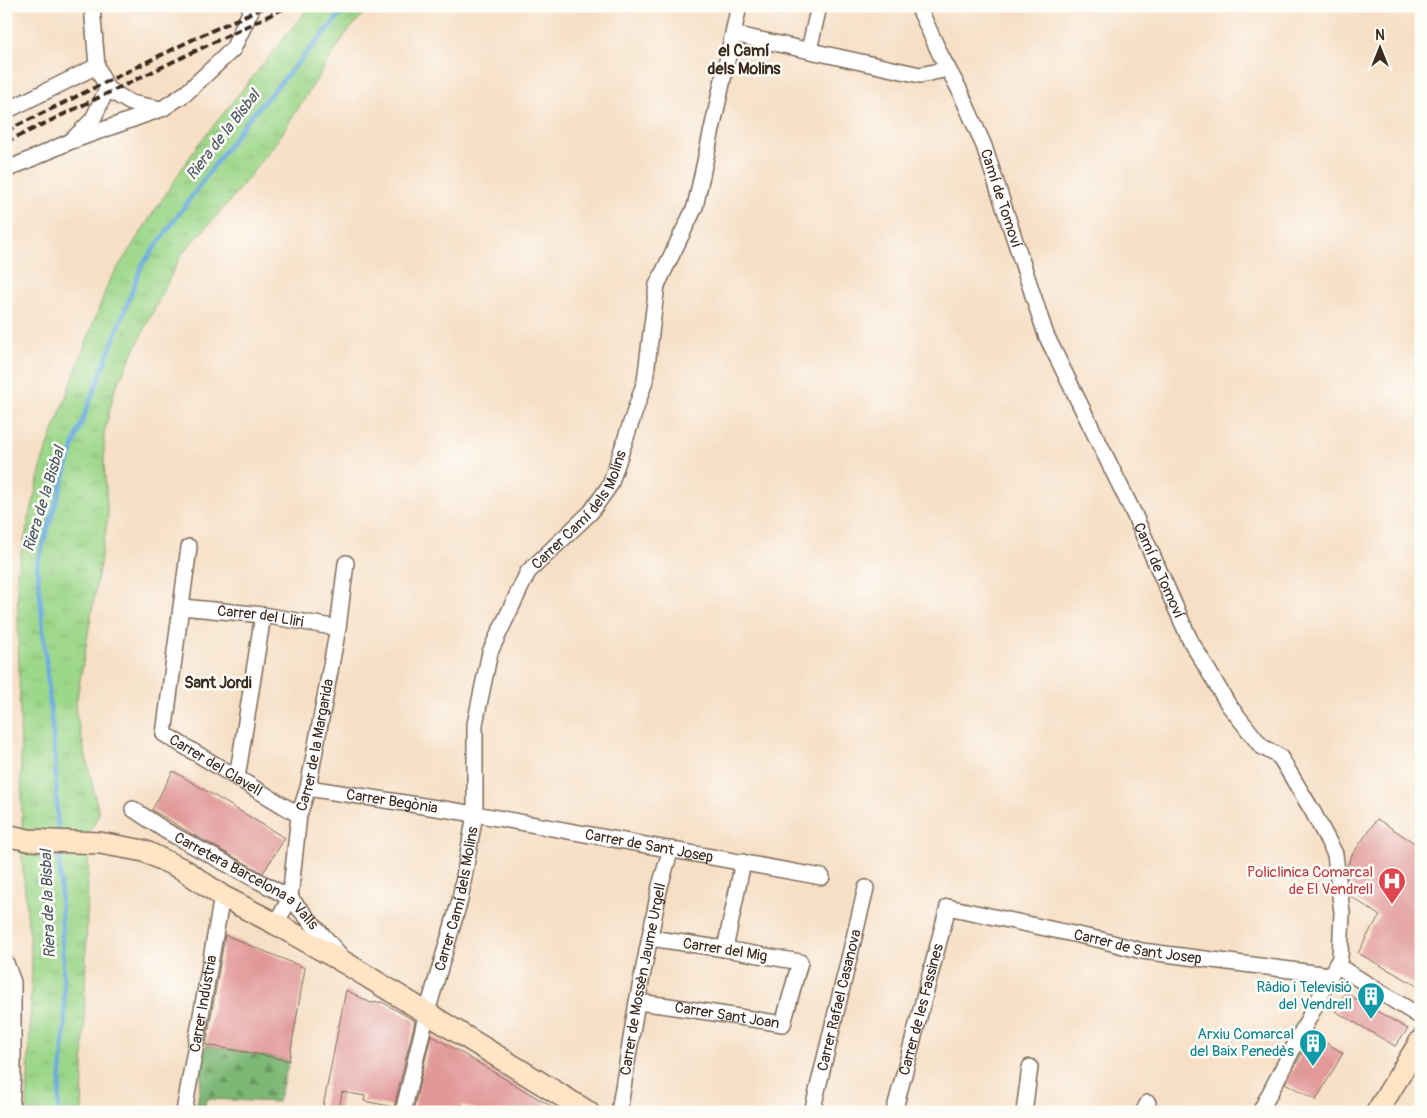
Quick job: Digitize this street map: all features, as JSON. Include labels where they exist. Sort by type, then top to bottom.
[{"type":"street","points":[[92,6],[97,66],[108,89],[131,103],[162,109]]},
{"type":"street","points":[[6,170],[69,142],[162,109],[186,93],[232,49],[253,6]]},
{"type":"street","name":"Carrer Camí dels Molins","points":[[403,1112],[427,1012],[460,900],[475,814],[475,724],[490,652],[528,572],[591,512],[610,485],[645,381],[657,285],[695,208],[740,6]]},
{"type":"street","points":[[809,50],[819,6]]},
{"type":"street","name":"Camí de Tomoví","points":[[918,6],[959,89],[984,146],[1046,335],[1134,514],[1190,640],[1228,704],[1261,746],[1280,757],[1313,812],[1335,854],[1342,912],[1340,958],[1260,1112]]},
{"type":"street","points":[[733,34],[920,74],[948,69]]},
{"type":"street","points":[[6,111],[97,66]]},
{"type":"street","points":[[69,142],[93,119],[108,89]]},
{"type":"street","name":"Carrer del Clavell","points":[[190,547],[164,734],[299,815]]},
{"type":"street","name":"Carrer de la Margarida","points":[[276,924],[290,898],[299,815],[308,788],[338,628],[346,563]]},
{"type":"street","name":"Carrer del Lliri","points":[[182,607],[263,615],[338,628]]},
{"type":"street","points":[[237,778],[263,615]]},
{"type":"street","name":"Carrer Begònia","points":[[308,788],[475,814]]},
{"type":"street","name":"Carretera Barcelona a Valls","points":[[133,809],[166,831],[290,898],[349,965]]},
{"type":"street","name":"Carrer de Sant Josep","points":[[475,814],[822,877]]},
{"type":"street","points":[[15,839],[100,843],[144,851],[184,870],[222,896],[349,965],[588,1112]]},
{"type":"street","name":"Carrer de Mossèn Jaume Urgell","points":[[619,1112],[637,1002],[660,886],[671,849]]},
{"type":"street","points":[[725,949],[743,862]]},
{"type":"street","name":"Carrer Rafael Casanova","points":[[812,1112],[866,888]]},
{"type":"street","name":"Carrer Indústria","points":[[184,1112],[222,896]]},
{"type":"street","name":"Carrer de Sant Josep","points":[[948,907],[1142,950],[1333,970],[1421,1017]]},
{"type":"street","name":"Carrer de les Fassines","points":[[894,1112],[948,907]]},
{"type":"street","name":"Carrer del Mig","points":[[650,938],[800,962]]},
{"type":"street","name":"Carrer Sant Joan","points":[[637,1002],[783,1024],[800,962]]},
{"type":"street","points":[[6,963],[13,982],[11,1112]]},
{"type":"street","points":[[1377,1112],[1421,1040]]},
{"type":"street","points":[[1024,1112],[1030,1068]]},
{"type":"green space","points":[[310,6],[370,6],[345,35],[278,140],[227,204],[181,255],[115,389],[104,433],[108,517],[75,709],[99,814],[89,833],[82,1112],[27,1112],[32,966],[22,858],[17,571],[43,459],[109,281],[197,146]]},
{"type":"green space","points":[[206,1045],[289,1061],[278,1102],[206,1099],[204,1112],[196,1112]]},
{"type":"building","points":[[173,771],[285,838],[263,873],[152,810]]},
{"type":"building","name":"Policlinica Comarcal de El Vendrell","points":[[1377,819],[1421,847],[1421,988],[1358,953],[1380,916],[1349,895],[1346,868],[1352,855]]},
{"type":"building","points":[[225,935],[305,968],[289,1061],[206,1045]]},
{"type":"building","points":[[346,990],[371,1003],[382,1002],[415,1021],[394,1107],[364,1101],[365,1096],[342,1092],[339,1112],[322,1112]]},
{"type":"building","name":"Ràdio i Televisió del Vendrell","points":[[1345,993],[1408,1029],[1395,1046],[1335,1011]]},
{"type":"building","points":[[431,1035],[561,1112],[482,1112],[462,1105],[459,1112],[413,1112]]},
{"type":"building","name":"Arxiu Comarcal del Baix Penedès","points":[[1313,1035],[1343,1053],[1316,1100],[1285,1083]]},
{"type":"waterway","name":"Riera de la Bisbal","points":[[58,836],[55,758],[37,564],[77,435],[142,265],[245,123],[348,6]]},
{"type":"waterway","name":"Riera de la Bisbal","points":[[58,1112],[65,1022],[59,846]]},
{"type":"railway","points":[[6,131],[198,37],[266,6]]},
{"type":"railway","points":[[6,142],[289,6]]},
{"type":"place","name":"Policlinica Comarcal de El Vendrell","points":[[1392,905]]},
{"type":"place","name":"Ràdio i Televisió del Vendrell","points":[[1371,1020]]},
{"type":"place","name":"Arxiu Comarcal del Baix Penedès","points":[[1313,1067]]},
{"type":"district","name":"el Camí dels Molins","points":[[744,60]]},
{"type":"district","name":"Sant Jordi","points":[[218,683]]}]
